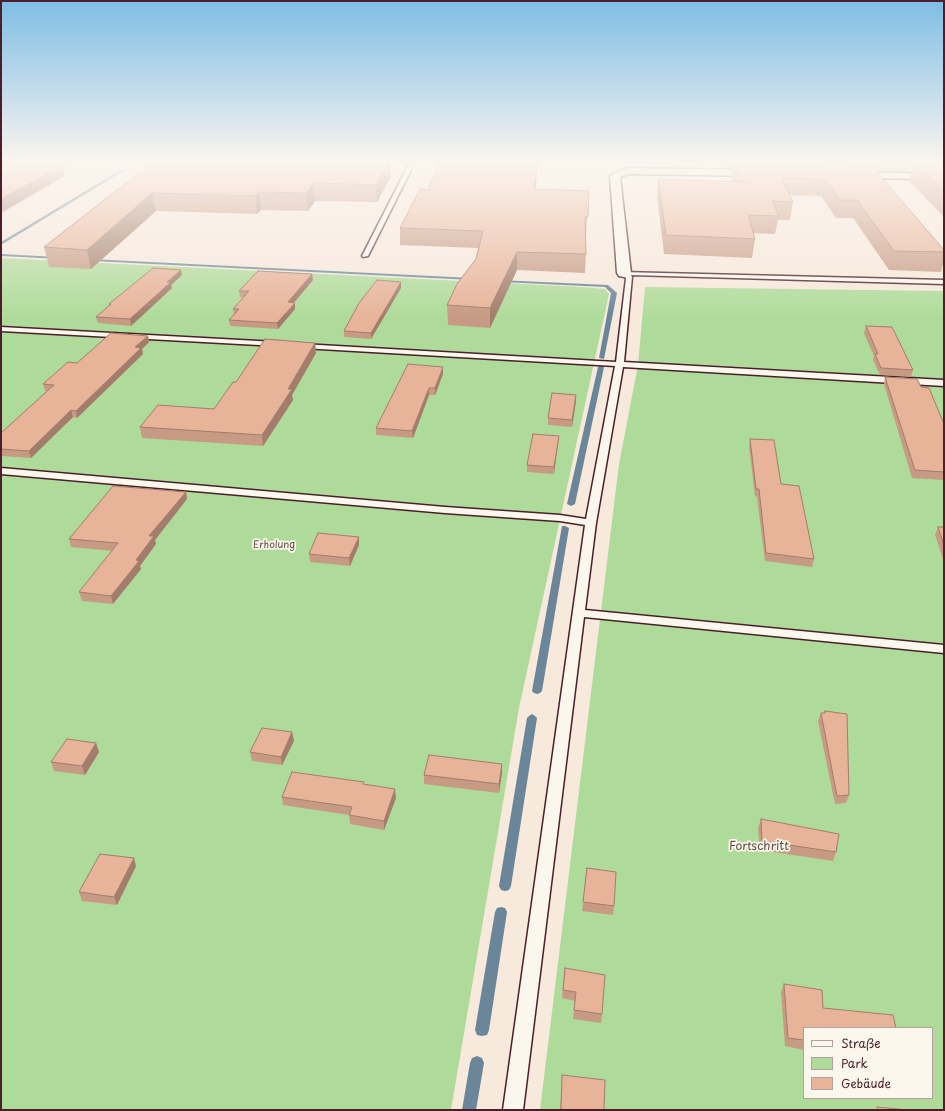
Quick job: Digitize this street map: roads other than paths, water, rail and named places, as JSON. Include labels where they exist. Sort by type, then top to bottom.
[{"type":"street","points":[[619,214],[624,273]]},
{"type":"lane","points":[[366,256],[387,214]]},
{"type":"lane","points":[[624,273],[944,282]]},
{"type":"lane","points":[[513,1110],[591,523],[620,363],[629,277],[624,273]]},
{"type":"lane","points":[[1,329],[620,363],[944,383]]},
{"type":"lane","points":[[1,471],[445,510],[560,518],[591,523]]},
{"type":"lane","points":[[580,613],[944,649]]},
{"type":"waterway","points":[[1,244],[51,214]]},
{"type":"waterway","points":[[1,255],[58,258]]},
{"type":"waterway","points":[[92,260],[472,279]]},
{"type":"waterway","points":[[501,281],[606,286],[614,293],[602,358]]},
{"type":"waterway","points":[[571,504],[601,367]]},
{"type":"waterway","points":[[537,691],[565,528]]},
{"type":"waterway","points":[[505,886],[532,718]]},
{"type":"waterway","points":[[482,1030],[501,912]]},
{"type":"waterway","points":[[469,1110],[477,1063]]},
{"type":"park label","name":"Erholung","points":[[274,545]]},
{"type":"park label","name":"Fortschritt","points":[[759,847]]}]
